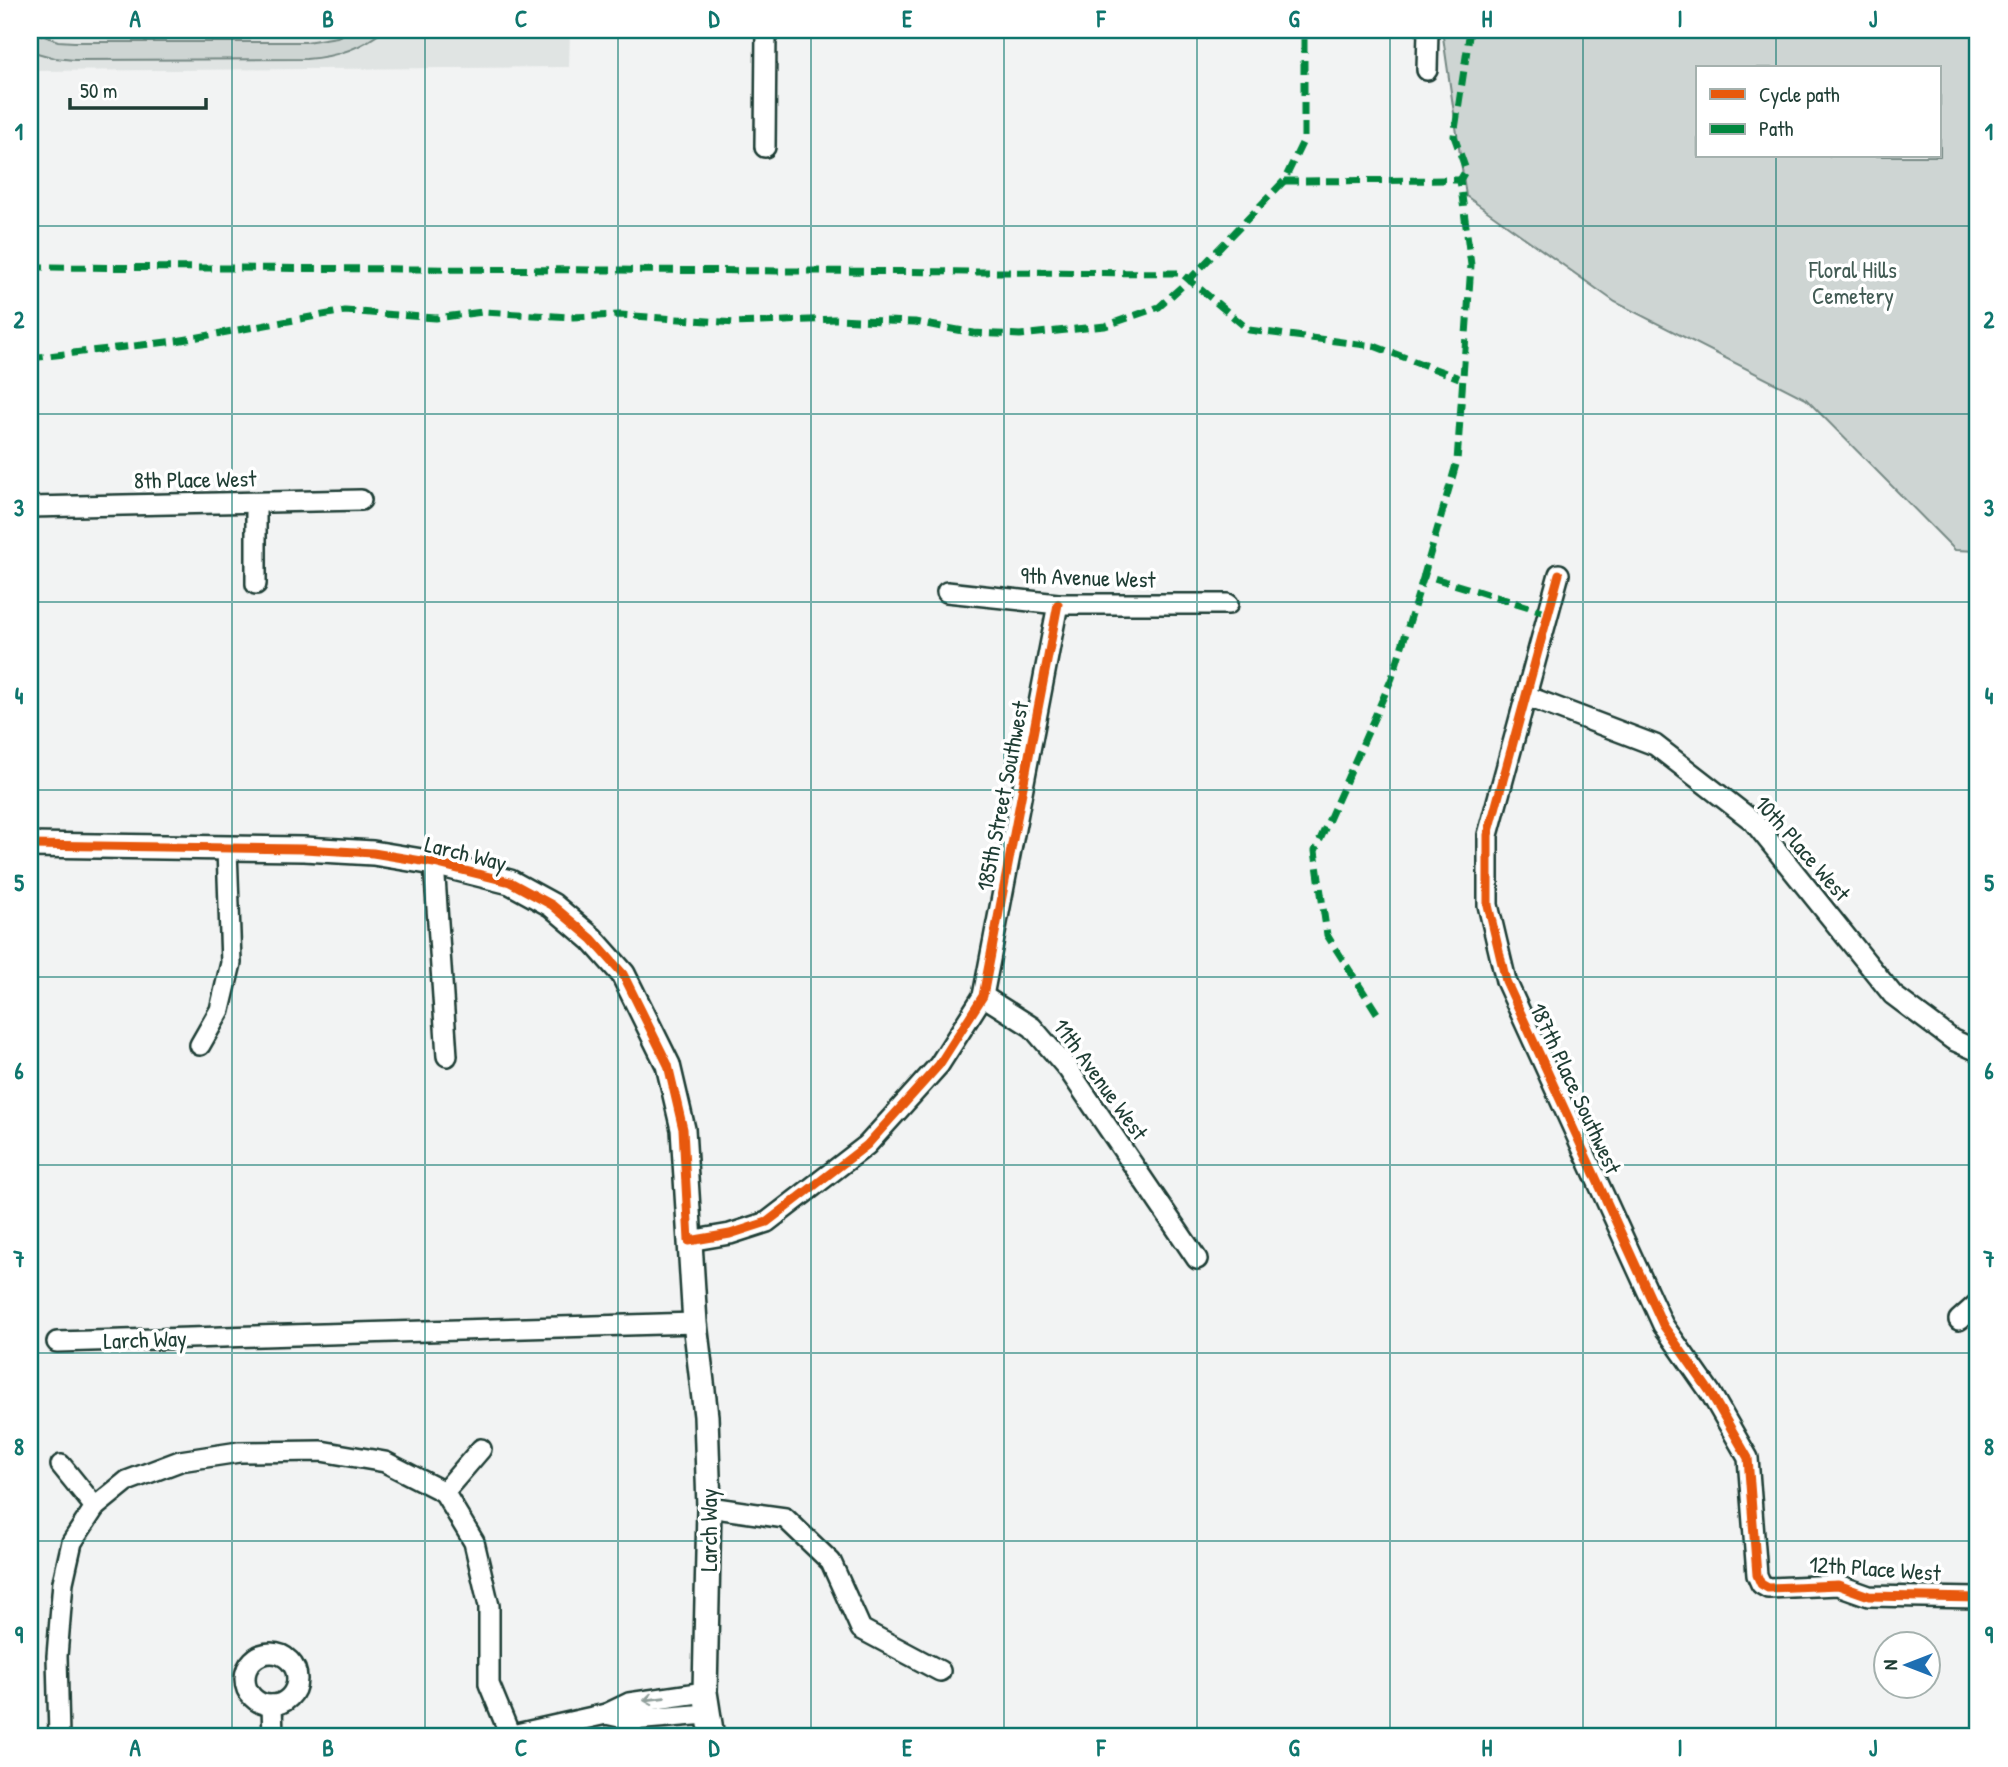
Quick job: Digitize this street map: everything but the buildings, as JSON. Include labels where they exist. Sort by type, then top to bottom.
[{"type":"main road","name":"Larch Way","points":[[30,845],[373,853],[434,863],[510,882],[552,905],[592,939],[623,974],[668,1065],[683,1129],[695,1323],[706,1416],[709,1507],[706,1703],[712,1737]]},
{"type":"street","points":[[765,147],[766,30]]},
{"type":"street","points":[[1427,70],[1428,30]]},
{"type":"street","name":"8th Place West","points":[[30,507],[361,500]]},
{"type":"street","points":[[256,584],[257,503]]},
{"type":"street","name":"187th Place Southwest","points":[[1559,575],[1488,835],[1488,905],[1506,981],[1663,1325],[1710,1391],[1748,1458],[1757,1575],[1761,1584],[1768,1588]]},
{"type":"street","name":"9th Avenue West","points":[[947,592],[1058,604],[1228,604]]},
{"type":"street","name":"185th Street Southwest","points":[[984,996],[1058,604]]},
{"type":"street","name":"10th Place West","points":[[1526,696],[1655,745],[1753,821],[1893,995],[1953,1040],[1978,1051]]},
{"type":"street","points":[[200,1045],[220,1010],[230,963],[228,849]]},
{"type":"street","points":[[434,863],[447,1056]]},
{"type":"street","points":[[689,1241],[730,1234],[767,1222],[867,1145],[939,1065],[984,996]]},
{"type":"street","name":"11th Avenue West","points":[[984,996],[1032,1027],[1068,1069],[1197,1259]]},
{"type":"street","points":[[1959,1320],[1978,1303]]},
{"type":"street","name":"Larch Way","points":[[57,1342],[695,1323]]},
{"type":"street","points":[[444,1492],[481,1449]]},
{"type":"street","points":[[59,1737],[57,1656],[63,1582],[72,1542],[95,1507],[127,1481],[180,1461],[239,1452],[321,1451],[385,1462],[444,1492],[474,1542],[489,1606],[489,1684],[507,1736],[606,1714],[629,1703],[706,1703]]},
{"type":"street","points":[[61,1465],[95,1507]]},
{"type":"street","points":[[709,1507],[785,1518],[831,1562],[861,1629],[940,1671]]},
{"type":"street","name":"12th Place West","points":[[1768,1588],[1838,1585],[1869,1596],[1978,1598]]},
{"type":"street","points":[[272,1705],[273,1737]]},
{"type":"shaded area","points":[[30,30],[570,30],[569,67],[30,71]]},
{"type":"green space","points":[[353,30],[384,30],[348,51],[306,59],[74,60],[30,51],[30,31],[58,41],[74,42],[306,42],[337,37]]},
{"type":"green space","name":"Floral Hills Cemetery","points":[[1442,30],[1978,30],[1978,551],[1955,550],[1806,399],[1615,302],[1466,196]]},
{"type":"marked path","points":[[30,355],[39,357],[176,341],[345,311],[436,318],[482,312],[571,317],[621,315],[735,323],[834,319],[915,322],[974,333],[1020,335],[1105,326],[1159,307],[1190,279],[1284,181],[1304,139],[1304,30]]},
{"type":"marked path","points":[[1470,30],[1454,136],[1466,170],[1460,180],[1471,265],[1457,461],[1424,575],[1549,613]]},
{"type":"marked path","points":[[1284,181],[1460,180]]},
{"type":"marked path","points":[[30,267],[1181,273],[1249,330],[1374,346],[1459,378]]},
{"type":"marked path","points":[[1377,1013],[1327,935],[1315,851],[1392,678],[1424,575]]},
{"type":"cycle path","points":[[1559,574],[1488,835],[1488,905],[1506,981],[1663,1325],[1710,1392],[1748,1458],[1757,1575],[1761,1584],[1768,1588],[1838,1585],[1869,1596],[1978,1598]]},
{"type":"cycle path","points":[[30,845],[304,849],[373,853],[434,863],[510,882],[552,905],[592,939],[623,974],[668,1065],[683,1129],[689,1241],[730,1234],[767,1222],[867,1145],[939,1065],[983,996],[1058,604]]}]
